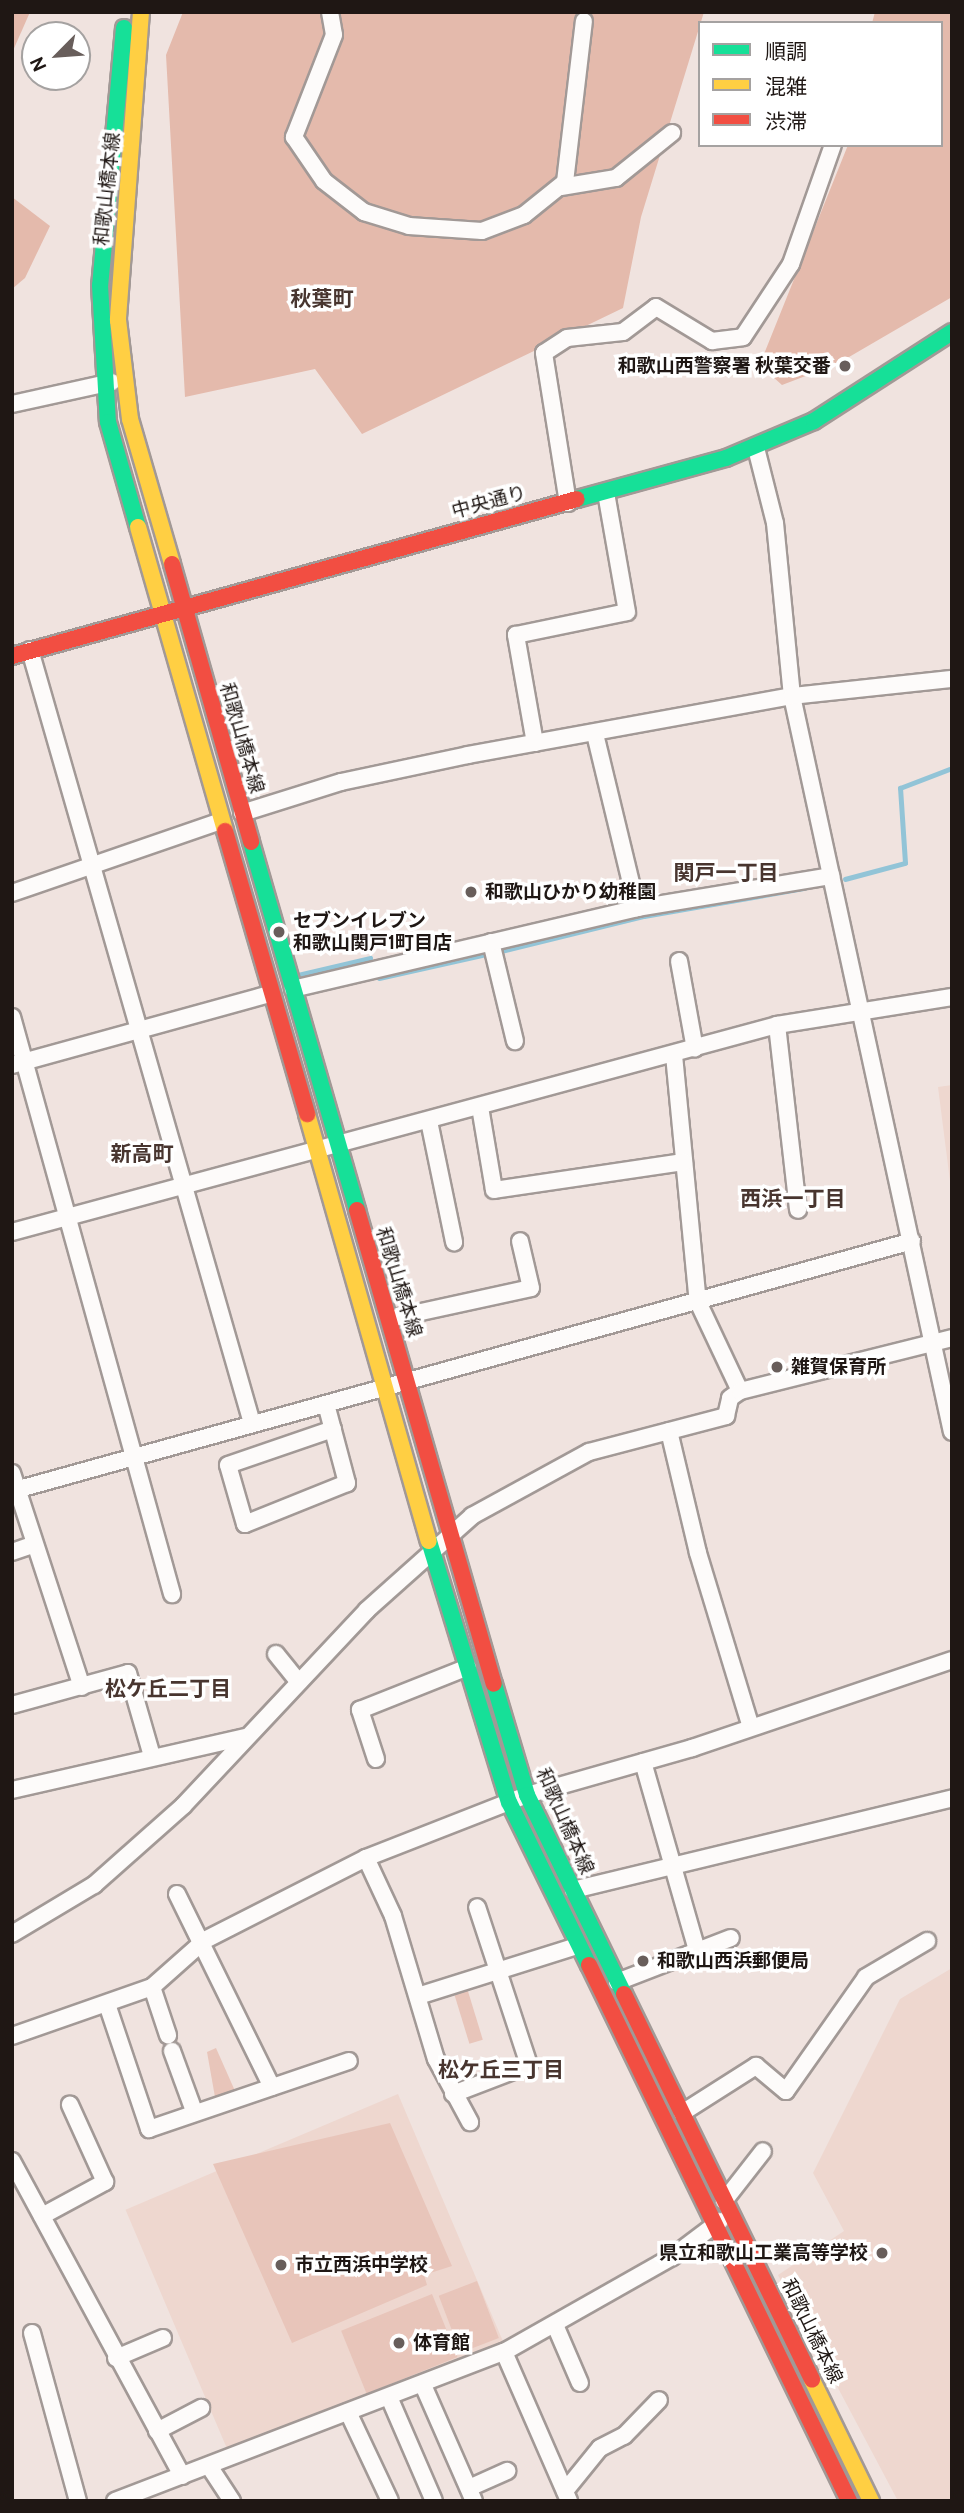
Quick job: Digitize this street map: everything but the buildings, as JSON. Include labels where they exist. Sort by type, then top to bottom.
[{"type":"main road","name":"和歌山橋本線","points":[[124,12],[100,285],[103,383],[123,487],[270,994],[387,1388],[432,1550],[509,1802],[849,2501]]},
{"type":"main road","name":"和歌山橋本線","points":[[141,12],[119,297],[124,380],[145,485],[293,989],[336,1146],[527,1795],[871,2501]]},
{"type":"main road","name":"中央通り","points":[[12,656],[182,605],[606,493],[756,448],[814,421],[952,332]]},
{"type":"street","points":[[330,12],[334,35],[294,137],[324,181],[364,212],[409,226],[482,231],[524,215],[561,187],[616,178],[672,133]]},
{"type":"street","points":[[561,187],[579,107],[584,21]]},
{"type":"street","points":[[568,503],[544,353],[567,338],[623,332],[656,307],[712,341],[743,337],[791,264],[832,147]]},
{"type":"street","points":[[12,404],[124,380]]},
{"type":"street","points":[[756,448],[775,523],[792,696],[863,1009],[912,1241],[930,1343],[952,1432]]},
{"type":"street","points":[[535,743],[516,635],[627,612],[606,493]]},
{"type":"street","points":[[30,650],[252,1423]]},
{"type":"street","points":[[242,813],[341,782],[535,743],[792,696],[952,678]]},
{"type":"street","points":[[594,734],[636,908]]},
{"type":"street","points":[[12,893],[220,821]]},
{"type":"street","points":[[293,989],[636,908],[831,876]]},
{"type":"street","points":[[491,942],[515,1041]]},
{"type":"street","points":[[679,961],[695,1049]]},
{"type":"street","points":[[19,1064],[270,994]]},
{"type":"street","points":[[12,1232],[777,1025],[863,1009],[952,997]]},
{"type":"street","points":[[12,1017],[19,1064],[69,1217],[130,1458],[172,1594]]},
{"type":"street","points":[[777,1025],[798,1210]]},
{"type":"street","points":[[674,1055],[698,1302],[740,1391]]},
{"type":"street","points":[[480,1107],[494,1190],[684,1162]]},
{"type":"street","points":[[429,1121],[454,1242]]},
{"type":"street","points":[[389,1319],[531,1289],[520,1241]]},
{"type":"street","points":[[14,1490],[912,1241]]},
{"type":"street","points":[[12,1934],[93,1885],[183,1806],[245,1737],[449,1531],[589,1452],[726,1416],[730,1398],[740,1391],[952,1338]]},
{"type":"street","points":[[326,1404],[347,1483],[245,1524],[228,1465],[332,1429]]},
{"type":"street","points":[[669,1431],[698,1553],[751,1727]]},
{"type":"street","points":[[12,1473],[14,1490],[82,1687]]},
{"type":"street","points":[[12,1552],[32,1545]]},
{"type":"street","points":[[276,1654],[299,1682]]},
{"type":"street","points":[[12,2035],[108,2007],[152,1987],[205,1940],[366,1858],[527,1795],[643,1762],[952,1660]]},
{"type":"street","points":[[376,1759],[360,1710],[468,1667]]},
{"type":"street","points":[[12,1705],[128,1673],[152,1756]]},
{"type":"street","points":[[12,1790],[152,1756],[245,1737]]},
{"type":"street","points":[[643,1762],[698,1950]]},
{"type":"street","points":[[573,1890],[672,1864],[951,1803]]},
{"type":"street","points":[[366,1858],[453,2094],[470,2122]]},
{"type":"street","points":[[177,1894],[205,1940],[272,2087]]},
{"type":"street","points":[[453,2094],[530,2065],[477,1907]]},
{"type":"street","points":[[617,1982],[731,1938]]},
{"type":"street","points":[[682,2113],[756,2066],[786,2091],[866,1977],[927,1941]]},
{"type":"street","points":[[418,1996],[577,1946]]},
{"type":"street","points":[[152,1987],[194,2111]]},
{"type":"street","points":[[108,2007],[149,2129],[194,2111],[349,2061]]},
{"type":"street","points":[[42,2216],[104,2182],[70,2105]]},
{"type":"street","points":[[115,2501],[350,2409],[423,2385],[504,2352],[555,2325],[714,2224],[728,2208],[763,2151]]},
{"type":"street","points":[[12,2161],[116,2358],[183,2476]]},
{"type":"street","points":[[555,2325],[580,2383]]},
{"type":"street","points":[[32,2333],[78,2501]]},
{"type":"street","points":[[116,2358],[163,2338]]},
{"type":"street","points":[[504,2352],[567,2496]]},
{"type":"street","points":[[423,2385],[471,2494],[507,2471]]},
{"type":"street","points":[[389,2397],[434,2501]]},
{"type":"street","points":[[567,2496],[600,2448],[625,2436],[659,2400]]},
{"type":"street","points":[[157,2431],[201,2408]]},
{"type":"street","points":[[350,2409],[390,2501]]},
{"type":"street","points":[[209,2466],[232,2501]]},
{"type":"shaded area","points":[[12,12],[30,12],[26,21],[21,21],[21,32],[12,53]]},
{"type":"shaded area","points":[[183,12],[704,12],[701,21],[698,21],[698,32],[641,217],[623,308],[362,434],[315,369],[185,397],[166,55]]},
{"type":"shaded area","points":[[875,12],[952,12],[952,297],[837,364],[782,385],[762,367],[764,354],[847,147],[943,147],[943,21],[873,21]]},
{"type":"shaded area","points":[[12,197],[50,226],[25,278],[12,289]]},
{"type":"shaded area","points":[[952,1085],[952,1189],[951,1189],[938,1087]]},
{"type":"shaded area","name":"県立和歌山工業高等学校","points":[[952,1968],[952,2501],[898,2501],[778,2275],[844,2231],[813,2173],[900,1999]]},
{"type":"shaded area","points":[[467,1988],[483,2040],[469,2044],[454,1992]]},
{"type":"shaded area","points":[[216,2048],[235,2091],[215,2097],[207,2052]]},
{"type":"shaded area","points":[[398,2094],[504,2343],[231,2459],[126,2210]]},
{"type":"shaded area","points":[[390,2123],[452,2266],[424,2275],[427,2285],[292,2343],[213,2164]]},
{"type":"shaded area","points":[[477,2281],[499,2338],[461,2353],[439,2296]]},
{"type":"shaded area","name":"体育館","points":[[432,2294],[457,2357],[367,2394],[341,2331]]},
{"type":"waterway","points":[[845,879],[905,863],[900,788],[952,768]]},
{"type":"waterway","points":[[501,951],[644,916],[805,888]]},
{"type":"waterway","points":[[379,978],[482,955]]},
{"type":"waterway","points":[[298,975],[370,958]]},
{"type":"traffic: fast","points":[[124,28],[100,285],[108,422],[138,527]]},
{"type":"traffic: fast","points":[[577,499],[726,458],[814,421],[952,332]]},
{"type":"traffic: fast","points":[[251,842],[357,1210]]},
{"type":"traffic: fast","points":[[429,1541],[509,1802],[589,1965]]},
{"type":"traffic: fast","points":[[494,1684],[527,1795],[624,1994]]},
{"type":"traffic: slow","points":[[141,12],[118,320],[130,419],[172,564]]},
{"type":"traffic: slow","points":[[138,527],[225,831]]},
{"type":"traffic: slow","points":[[307,1114],[429,1541]]},
{"type":"traffic: slow","points":[[812,2380],[871,2501]]},
{"type":"traffic: jam","points":[[12,656],[577,499]]},
{"type":"traffic: jam","points":[[172,564],[251,842]]},
{"type":"traffic: jam","points":[[225,831],[307,1114]]},
{"type":"traffic: jam","points":[[357,1210],[494,1684]]},
{"type":"traffic: jam","points":[[589,1965],[849,2501]]},
{"type":"traffic: jam","points":[[624,1994],[812,2380]]},
{"type":"place","name":"和歌山西警察署 秋葉交番","points":[[845,366]]},
{"type":"place","name":"和歌山ひかり幼稚園","points":[[471,892]]},
{"type":"place","name":"セブンイレブン 和歌山関戸1町目店","points":[[279,932]]},
{"type":"place","name":"雑賀保育所","points":[[777,1367]]},
{"type":"place","name":"和歌山西浜郵便局","points":[[643,1961]]},
{"type":"place","name":"県立和歌山工業高等学校","points":[[882,2253]]},
{"type":"place","name":"市立西浜中学校","points":[[281,2265]]},
{"type":"place","name":"体育館","points":[[399,2343]]},
{"type":"district","name":"秋葉町","points":[[322,299]]},
{"type":"district","name":"関戸一丁目","points":[[726,873]]},
{"type":"district","name":"新高町","points":[[142,1154]]},
{"type":"district","name":"西浜一丁目","points":[[793,1199]]},
{"type":"district","name":"松ケ丘二丁目","points":[[168,1689]]},
{"type":"district","name":"松ケ丘三丁目","points":[[501,2070]]}]
